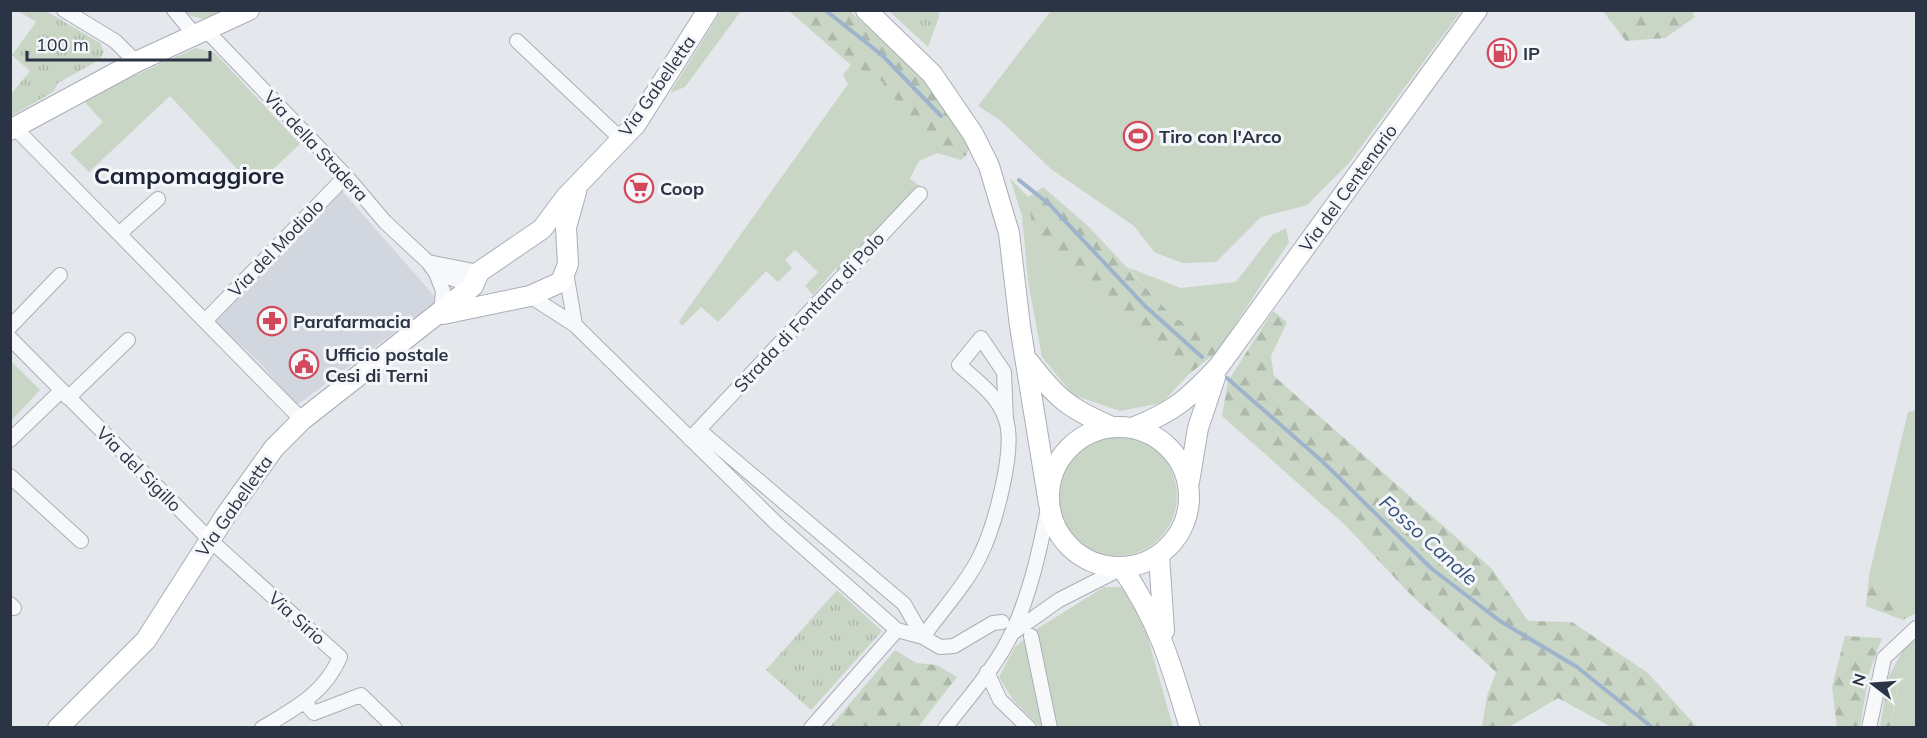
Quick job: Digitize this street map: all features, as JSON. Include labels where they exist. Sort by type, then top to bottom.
[{"type":"street","points":[[64,10],[115,41],[127,50],[136,62]]},
{"type":"street","name":"Via della Stadera","points":[[174,10],[200,32],[346,176],[385,222],[432,267]]},
{"type":"street","points":[[249,10],[136,62],[13,129],[120,233],[302,420]]},
{"type":"street","name":"Via Gabelletta","points":[[58,728],[146,639],[210,540],[274,448],[302,420],[440,315],[476,279],[531,239],[636,124],[666,80],[708,10]]},
{"type":"street","points":[[866,10],[932,74],[973,134],[989,166],[1009,233],[1054,525],[1065,543],[1081,557],[1101,566],[1122,568]]},
{"type":"street","name":"Via del Centenario","points":[[1122,427],[1153,420],[1187,400],[1219,366],[1477,10]]},
{"type":"street","points":[[517,41],[621,139]]},
{"type":"street","name":"Via del Modiolo","points":[[205,321],[346,176]]},
{"type":"street","name":"Via Gabelletta","points":[[440,315],[530,296],[561,282],[566,263],[569,209],[579,185]]},
{"type":"street","name":"Strada di Fontana di Polo","points":[[694,435],[920,194]]},
{"type":"street","points":[[120,233],[158,199]]},
{"type":"street","points":[[531,239],[549,239],[559,244],[566,263],[574,325]]},
{"type":"street","points":[[432,267],[476,279],[481,301],[489,305]]},
{"type":"street","points":[[432,267],[443,291],[440,315]]},
{"type":"street","points":[[10,327],[60,275]]},
{"type":"street","points":[[530,296],[574,325],[694,435],[904,604],[923,637]]},
{"type":"street","name":"Via del Sigillo","points":[[10,338],[210,540]]},
{"type":"street","points":[[923,637],[979,558],[1003,485],[1009,442],[1004,372],[981,338],[959,365],[995,397],[1006,420]]},
{"type":"street","points":[[10,440],[128,340]]},
{"type":"street","points":[[1011,634],[1059,600],[1122,568],[1142,564],[1159,555],[1174,542],[1184,524],[1189,505],[1188,485],[1182,465],[1169,448],[1152,435],[1076,412],[1050,390],[1027,359]]},
{"type":"street","name":"Via del Centenario","points":[[1188,485],[1198,428],[1219,366]]},
{"type":"street","points":[[945,728],[987,672],[1011,634],[1036,569],[1049,504],[1050,482],[1058,461],[1072,444],[1091,432],[1122,427]]},
{"type":"street","points":[[694,435],[777,524],[897,630],[923,637],[940,647],[954,646],[993,624],[1002,622]]},
{"type":"street","points":[[10,476],[81,541]]},
{"type":"street","name":"Via Sirio","points":[[210,540],[340,657],[325,683],[305,703],[262,728]]},
{"type":"street","points":[[1159,555],[1164,643]]},
{"type":"street","points":[[1122,568],[1144,601],[1164,643],[1190,728]]},
{"type":"street","points":[[1869,728],[1884,658],[1917,628]]},
{"type":"street","points":[[811,728],[897,630]]},
{"type":"street","points":[[1032,636],[1050,728]]},
{"type":"street","points":[[987,672],[1000,700],[1029,728]]},
{"type":"street","points":[[305,703],[314,713],[361,695],[395,728]]},
{"type":"shaded area","points":[[342,191],[438,300],[297,405],[258,361],[213,320]]},
{"type":"green space","points":[[18,11],[46,11],[100,43],[104,52],[99,60],[58,83],[53,92],[11,116],[11,94],[30,71],[12,55],[36,22]]},
{"type":"green space","points":[[185,11],[221,11],[204,19],[191,16]]},
{"type":"green space","points":[[721,11],[741,11],[685,87],[670,93]]},
{"type":"green space","points":[[789,11],[850,11],[926,80],[970,147],[966,156],[944,148],[884,88],[883,82],[851,65]]},
{"type":"green space","points":[[889,11],[936,11],[940,14],[928,47]]},
{"type":"green space","points":[[1051,11],[1461,11],[1349,163],[1307,205],[1261,217],[1216,262],[1182,263],[1154,252],[1134,226],[1051,169],[1001,121],[978,106]]},
{"type":"green space","points":[[1603,11],[1692,11],[1695,17],[1665,38],[1626,41]]},
{"type":"green space","points":[[196,48],[215,53],[300,144],[254,187],[170,96],[89,172],[70,153],[103,122],[82,99]]},
{"type":"green space","points":[[851,65],[884,82],[944,148],[966,156],[961,160],[937,153],[919,161],[910,179],[920,186],[839,272],[836,268],[813,295],[805,286],[818,272],[795,250],[785,260],[792,268],[778,282],[766,271],[718,322],[701,307],[682,326],[679,321],[848,84],[843,75]]},
{"type":"green space","points":[[1010,178],[1028,197],[1031,220],[1052,259],[1188,375],[1162,403],[1120,411],[1073,395],[1042,357],[1028,281],[1022,216]]},
{"type":"green space","points":[[1043,187],[1089,227],[1173,317],[1213,337],[1218,351],[1188,375],[1052,259],[1031,220],[1028,197]]},
{"type":"green space","points":[[1286,228],[1289,242],[1218,351],[1213,337],[1173,317],[1127,267],[1181,288],[1236,282],[1272,235]]},
{"type":"green space","points":[[1273,311],[1287,322],[1271,356],[1274,376],[1492,569],[1528,621],[1572,622],[1648,673],[1697,727],[1611,727],[1558,698],[1509,727],[1482,727],[1487,696],[1496,672],[1412,596],[1345,525],[1222,416],[1228,381]]},
{"type":"green space","points":[[11,361],[40,390],[10,421]]},
{"type":"green space","points":[[1916,410],[1916,598],[1909,603],[1888,598],[1869,575],[1908,412]]},
{"type":"green space","points":[[1117,436],[1140,441],[1159,454],[1172,473],[1177,496],[1172,519],[1159,538],[1140,551],[1117,556],[1094,551],[1075,538],[1062,519],[1057,496],[1062,473],[1075,454],[1094,441]]},
{"type":"green space","points":[[1869,575],[1888,598],[1909,603],[1916,598],[1916,613],[1903,620],[1866,606]]},
{"type":"green space","points":[[1104,587],[1125,587],[1144,624],[1173,727],[1040,727],[1013,700],[999,677],[1015,647],[1037,629]]},
{"type":"green space","points":[[837,590],[882,631],[811,710],[766,670]]},
{"type":"green space","points":[[1845,636],[1882,638],[1869,673],[1860,727],[1837,727],[1832,687]]},
{"type":"green space","points":[[1916,637],[1916,727],[1891,727],[1898,681],[1888,678],[1905,646]]},
{"type":"green space","points":[[895,650],[916,663],[937,665],[957,677],[918,727],[830,727]]},
{"type":"green space","points":[[1888,678],[1898,680],[1891,727],[1880,727]]},
{"type":"waterway","name":"Fosso Canale","points":[[825,10],[882,55],[941,116]]},
{"type":"waterway","name":"Fosso Canale","points":[[1019,180],[1050,205],[1145,306],[1202,357]]},
{"type":"waterway","name":"Fosso Canale","points":[[1227,378],[1322,461],[1432,569],[1500,621],[1577,667],[1653,728]]},
{"type":"place","name":"IP","points":[[1502,53]]},
{"type":"place","name":"Tiro con l'Arco","points":[[1138,136]]},
{"type":"place","name":"Coop","points":[[639,188]]},
{"type":"place","name":"Parafarmacia","points":[[272,321]]},
{"type":"place","name":"Ufficio postale Cesi di Terni","points":[[304,364]]},
{"type":"district","name":"Campomaggiore","points":[[189,175]]}]
